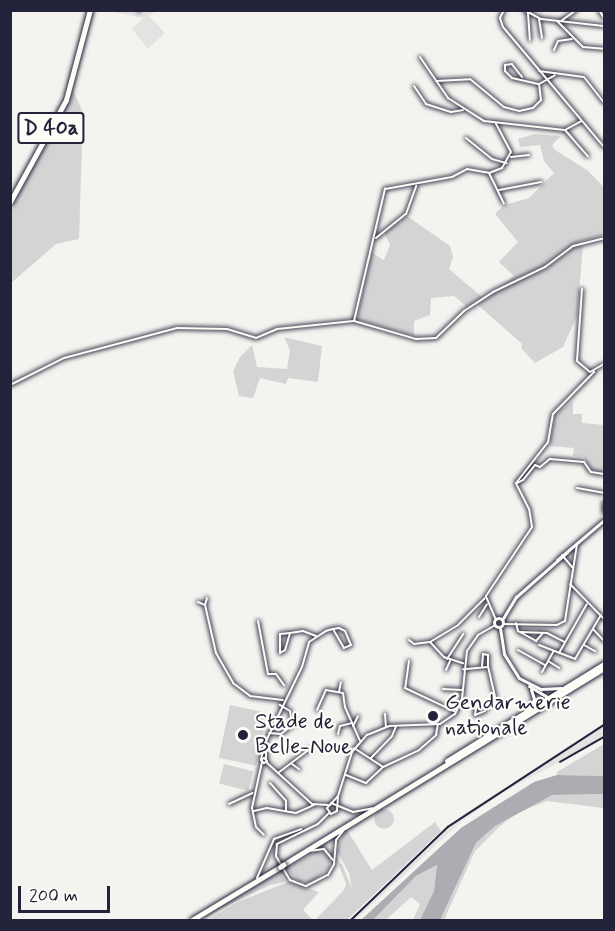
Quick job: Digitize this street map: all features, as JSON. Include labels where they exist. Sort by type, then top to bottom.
[{"type":"main road","name":"D 40a","points":[[10,202],[66,100],[90,10]]},
{"type":"main road","points":[[403,791],[534,712],[604,666]]},
{"type":"main road","points":[[192,921],[378,807],[526,712],[568,689]]},
{"type":"street","points":[[504,10],[500,18],[503,27],[604,147]]},
{"type":"street","points":[[559,21],[576,10]]},
{"type":"street","points":[[599,10],[604,18]]},
{"type":"street","points":[[526,12],[538,18],[604,26]]},
{"type":"street","points":[[526,12],[530,40]]},
{"type":"street","points":[[538,18],[542,39]]},
{"type":"street","points":[[559,21],[573,39],[583,47],[604,49]]},
{"type":"street","points":[[554,50],[558,41],[573,39]]},
{"type":"street","points":[[420,57],[436,81],[463,110],[496,124],[565,130],[581,121]]},
{"type":"street","points":[[522,77],[512,64],[505,65],[505,71],[512,78],[522,77],[539,84]]},
{"type":"street","points":[[539,71],[584,76],[604,103]]},
{"type":"street","points":[[539,84],[548,72]]},
{"type":"street","points":[[545,78],[560,73]]},
{"type":"street","points":[[551,85],[555,75]]},
{"type":"street","points":[[436,81],[470,79],[504,106],[519,111],[533,108],[541,100],[539,84]]},
{"type":"street","points":[[414,86],[426,104],[451,112],[463,110]]},
{"type":"street","points":[[354,321],[385,189],[416,186],[469,168],[489,173],[507,164],[511,150],[496,124]]},
{"type":"street","points":[[565,130],[588,156]]},
{"type":"street","points":[[466,138],[492,159],[507,164]]},
{"type":"street","points":[[510,157],[529,155]]},
{"type":"street","points":[[489,173],[504,204]]},
{"type":"street","points":[[499,190],[541,182]]},
{"type":"street","points":[[373,240],[406,214],[416,186]]},
{"type":"street","points":[[10,385],[57,360],[177,328],[227,329],[253,338],[288,327],[354,321],[416,339],[436,338],[464,311],[493,292],[545,267],[573,246],[604,238]]},
{"type":"street","points":[[582,289],[577,361],[583,369],[594,372]]},
{"type":"street","points":[[516,483],[548,442],[553,414],[604,364]]},
{"type":"street","points":[[516,483],[523,480],[535,465],[550,459],[584,462],[592,473],[604,474]]},
{"type":"street","points":[[409,640],[414,644],[430,642],[458,625],[485,598],[531,530],[529,510],[516,483]]},
{"type":"street","points":[[577,488],[604,493]]},
{"type":"street","points":[[604,502],[604,513]]},
{"type":"street","points":[[550,698],[542,696],[507,663],[500,628],[514,598],[604,520]]},
{"type":"street","points":[[496,620],[516,623],[563,623],[573,556],[577,544]]},
{"type":"street","points":[[567,552],[573,556]]},
{"type":"street","points":[[563,557],[572,567]]},
{"type":"street","points":[[570,584],[604,619]]},
{"type":"street","points":[[207,598],[205,606],[216,653],[233,683],[250,696],[283,700]]},
{"type":"street","points":[[351,823],[336,840],[332,868],[326,877],[306,886],[287,875],[276,856],[276,847],[281,840],[304,830],[329,813],[336,813],[338,796],[345,774],[354,748],[360,741],[386,727],[438,724],[456,712],[461,702],[463,663],[474,639],[495,625],[496,620],[485,598]]},
{"type":"street","points":[[198,602],[205,606]]},
{"type":"street","points":[[479,617],[487,604]]},
{"type":"street","points":[[559,652],[588,604]]},
{"type":"street","points":[[539,645],[553,652],[575,658],[601,615]]},
{"type":"street","points":[[258,621],[268,674],[276,674],[284,685]]},
{"type":"street","points":[[516,623],[520,632],[536,641],[543,633]]},
{"type":"street","points":[[495,625],[500,628]]},
{"type":"street","points":[[593,628],[604,641]]},
{"type":"street","points":[[264,835],[258,831],[252,811],[253,793],[266,741],[280,705],[302,667],[308,645],[316,636],[333,629],[345,631],[352,642],[348,649],[344,648],[333,629]]},
{"type":"street","points":[[520,632],[543,633],[565,642]]},
{"type":"street","points":[[290,633],[285,650],[280,653],[278,636],[290,633],[316,636]]},
{"type":"street","points":[[446,670],[463,634]]},
{"type":"street","points":[[430,642],[449,660],[463,663]]},
{"type":"street","points":[[584,645],[596,651]]},
{"type":"street","points":[[518,650],[545,665]]},
{"type":"street","points":[[542,672],[553,652]]},
{"type":"street","points":[[476,707],[477,715],[496,701],[486,654],[481,655],[482,666]]},
{"type":"street","points":[[409,661],[405,688],[456,712]]},
{"type":"street","points":[[548,661],[559,668]]},
{"type":"street","points":[[463,669],[488,667]]},
{"type":"street","points":[[339,692],[341,682]]},
{"type":"street","points":[[528,684],[536,688],[568,689]]},
{"type":"street","points":[[526,712],[534,699],[528,684]]},
{"type":"street","points":[[534,712],[541,703],[542,696],[536,688]]},
{"type":"street","points":[[443,689],[462,690]]},
{"type":"street","points":[[317,710],[326,690],[344,694],[345,707],[360,741]]},
{"type":"street","points":[[461,702],[487,709]]},
{"type":"street","points":[[280,705],[290,711],[292,724]]},
{"type":"street","points":[[385,714],[386,727]]},
{"type":"street","points":[[353,725],[358,717]]},
{"type":"street","points":[[269,733],[282,734],[292,724],[303,722]]},
{"type":"street","points":[[345,774],[364,784],[383,767],[417,752],[436,735],[438,724]]},
{"type":"street","points":[[338,734],[340,726],[353,725]]},
{"type":"street","points":[[371,758],[392,736],[396,726]]},
{"type":"street","points":[[266,741],[266,760],[314,805]]},
{"type":"street","points":[[278,773],[311,748]]},
{"type":"street","points":[[354,748],[383,767]]},
{"type":"street","points":[[262,761],[266,760]]},
{"type":"street","points":[[292,764],[299,769]]},
{"type":"street","points":[[270,783],[286,801],[286,811]]},
{"type":"street","points":[[228,804],[253,793]]},
{"type":"street","points":[[329,813],[330,804],[338,796]]},
{"type":"street","points":[[252,811],[267,808],[296,813],[314,805],[330,804],[353,812],[378,807]]},
{"type":"street","points":[[251,884],[262,872],[274,839],[304,830]]},
{"type":"street","points":[[298,855],[324,849],[331,855],[332,868]]},
{"type":"shaded area","points":[[109,11],[156,11],[149,16],[165,33],[148,49],[132,29],[143,18]]},
{"type":"shaded area","points":[[73,90],[83,113],[79,239],[56,244],[11,283],[11,210]]},
{"type":"shaded area","points":[[534,134],[561,136],[552,145],[555,150],[587,170],[604,187],[604,235],[578,242],[544,266],[502,285],[514,276],[499,262],[518,242],[495,214],[504,205],[529,198],[554,173],[544,161],[540,145],[520,147],[518,139]]},
{"type":"shaded area","points":[[407,216],[450,246],[453,257],[449,269],[482,297],[467,307],[454,296],[431,298],[430,315],[414,321],[414,336],[357,319],[372,253],[384,260],[390,245],[384,232]]},
{"type":"shaded area","points":[[583,246],[577,316],[563,347],[535,363],[521,348],[522,344],[478,305],[494,292],[545,269],[575,247]]},
{"type":"shaded area","points":[[284,337],[322,346],[318,382],[288,378],[286,384],[260,378],[253,398],[239,396],[233,371],[240,357],[252,345],[257,367],[287,369],[290,350]]},
{"type":"shaded area","points":[[573,401],[573,414],[582,414],[582,423],[604,425],[604,473],[592,470],[584,457],[573,456],[574,448],[550,446],[555,415]]},
{"type":"shaded area","name":"Stade de Belle-Noue","points":[[230,705],[267,713],[256,766],[219,758]]},
{"type":"shaded area","points":[[604,723],[604,738],[505,791],[463,820],[355,920],[349,920],[461,816]]},
{"type":"shaded area","points":[[604,744],[604,776],[557,775],[557,772]]},
{"type":"shaded area","points":[[224,764],[253,771],[248,791],[219,783]]},
{"type":"shaded area","points":[[557,775],[604,776],[604,794],[552,795],[495,826],[476,843],[440,920],[420,920],[434,891],[437,865],[416,876],[373,920],[361,920],[461,828],[534,782]]},
{"type":"shaded area","points":[[604,794],[604,808],[547,801],[515,814],[475,851],[444,920],[440,920],[476,843],[495,826],[512,813],[552,795]]},
{"type":"shaded area","points":[[384,809],[391,812],[394,819],[391,826],[384,829],[377,826],[374,819],[377,812]]},
{"type":"shaded area","points":[[435,822],[441,831],[347,920],[315,920],[344,890],[346,884],[338,863],[342,864],[352,889],[349,873],[337,851],[344,832],[347,830],[372,870]]},
{"type":"shaded area","points":[[317,851],[329,856],[329,868],[312,882],[298,882],[287,868]]},
{"type":"shaded area","points":[[437,865],[434,891],[420,920],[413,920],[420,904],[411,897],[386,920],[373,920],[416,876]]},
{"type":"shaded area","points":[[280,871],[285,882],[270,885],[197,920]]},
{"type":"shaded area","points":[[288,882],[319,892],[303,910],[313,920],[208,920],[238,902]]},
{"type":"railway","points":[[351,920],[448,827],[604,725]]},
{"type":"railway","points":[[560,762],[604,737]]},
{"type":"place","name":"Gendarmerie nationale","points":[[433,716]]},
{"type":"place","name":"Stade de Belle-Noue","points":[[243,735]]}]
